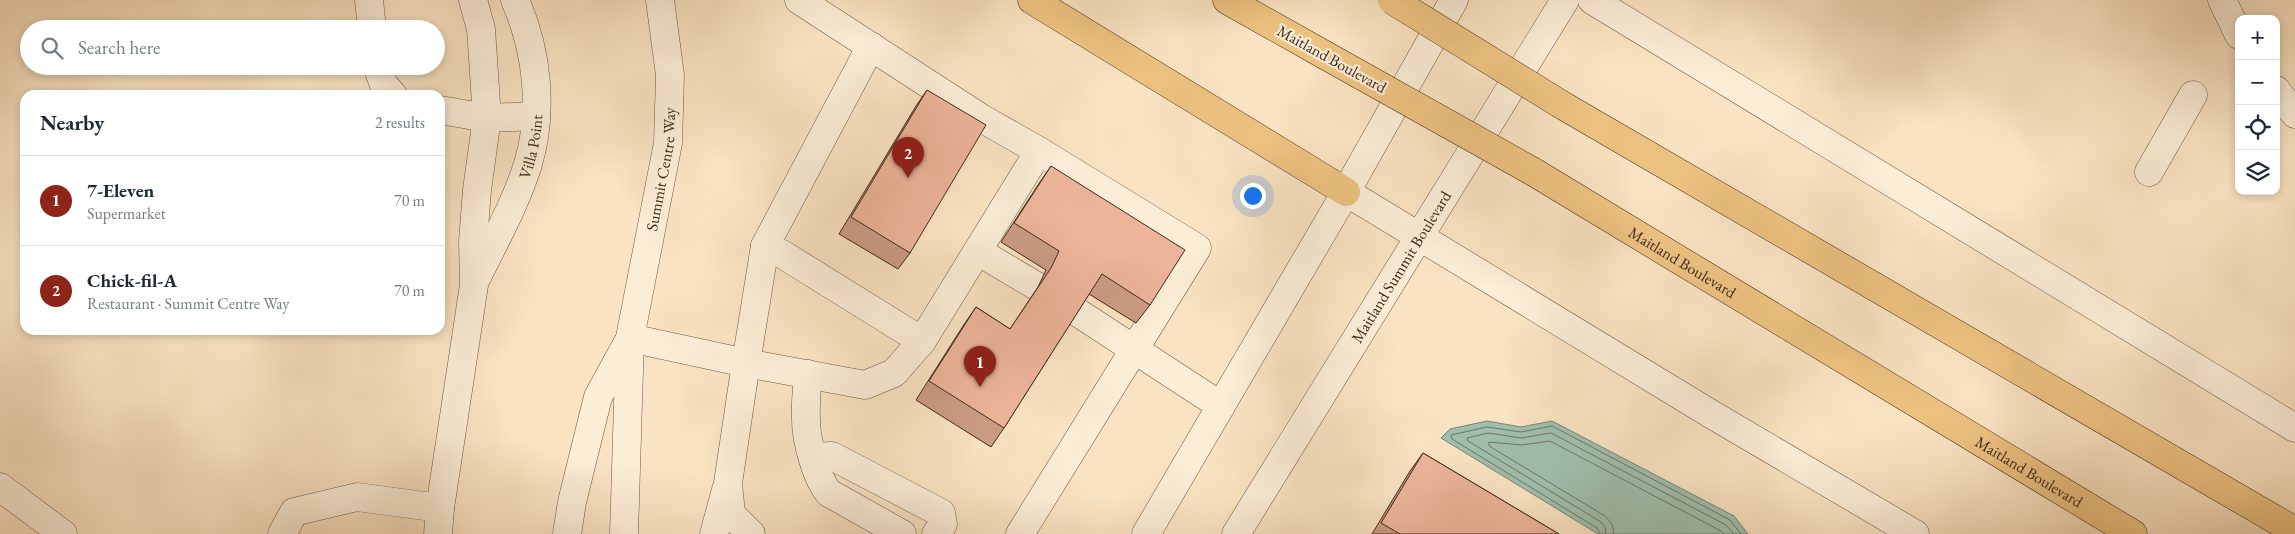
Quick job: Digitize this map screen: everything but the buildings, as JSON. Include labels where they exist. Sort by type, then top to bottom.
[{"type":"highway","points":[[1032,0],[1346,192]]},
{"type":"highway","name":"Maitland Boulevard","points":[[1227,0],[1532,171],[2133,534]]},
{"type":"highway","points":[[1392,0],[1562,105],[2295,532]]},
{"type":"street","points":[[369,0],[371,20]]},
{"type":"street","name":"Villa Point","points":[[439,521],[474,285],[473,241],[476,190],[487,118],[481,29],[473,0]]},
{"type":"street","name":"Villa Point","points":[[474,285],[528,164],[536,116],[536,78],[524,21],[515,0]]},
{"type":"street","name":"Summit Centre Way","points":[[624,534],[630,338],[668,144],[670,75],[660,0]]},
{"type":"street","points":[[799,0],[981,118],[1039,151],[1077,187],[1147,230],[1197,248],[1020,534]]},
{"type":"street","points":[[1146,534],[1346,192],[1454,0]]},
{"type":"street","name":"Maitland Summit Boulevard","points":[[1236,534],[1565,0]]},
{"type":"street","points":[[1592,0],[2295,428]]},
{"type":"street","points":[[2222,0],[2235,27]]},
{"type":"street","points":[[714,534],[728,483],[765,246],[871,46]]},
{"type":"street","points":[[380,75],[389,90]]},
{"type":"street","points":[[2149,172],[2193,95]]},
{"type":"street","points":[[2280,95],[2295,114]]},
{"type":"street","points":[[445,111],[487,118],[536,116]]},
{"type":"street","points":[[630,338],[864,385],[894,373],[922,342],[1039,151]]},
{"type":"street","points":[[1346,192],[1711,414],[1915,534]]},
{"type":"street","points":[[765,246],[782,254],[922,342]]},
{"type":"street","points":[[978,252],[1031,276]]},
{"type":"street","points":[[1090,311],[1136,349],[1221,406]]},
{"type":"street","name":"Summit Centre Way","points":[[567,534],[572,502],[598,397],[630,338]]},
{"type":"street","points":[[808,374],[806,422],[820,480],[829,493],[902,534]]},
{"type":"street","points":[[814,457],[832,456],[941,513],[943,524],[936,534]]},
{"type":"street","points":[[728,483],[731,514],[751,534]]},
{"type":"street","points":[[0,487],[63,534]]},
{"type":"street","points":[[282,534],[294,512],[356,497],[439,521]]},
{"type":"water","points":[[1487,421],[1521,427],[1552,421],[1734,516],[1748,534],[1598,534],[1441,438],[1450,429]]},
{"type":"place","name":"Chick-fil-A","points":[[908,178]]},
{"type":"place","name":"7-Eleven","points":[[980,387]]}]
